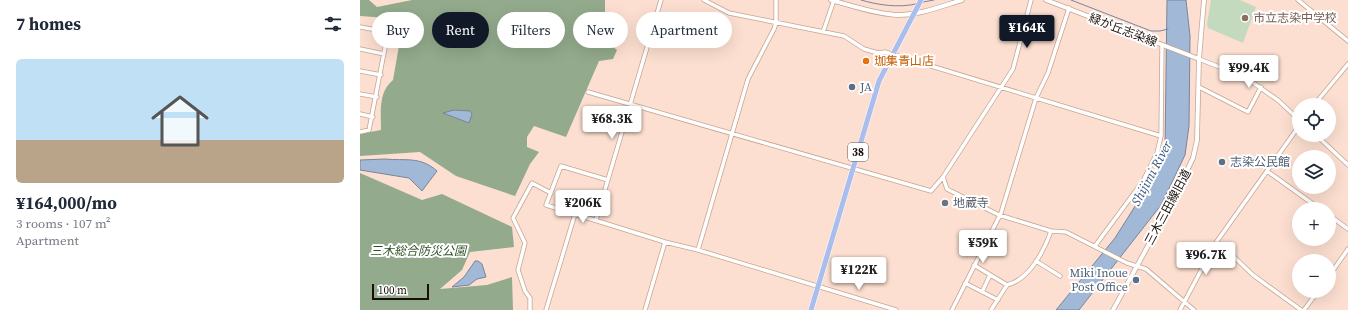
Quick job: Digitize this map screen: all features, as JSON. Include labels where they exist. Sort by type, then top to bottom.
[{"type":"main road","name":"38","points":[[810,310],[879,81],[921,0]]},
{"type":"street","points":[[596,220],[661,0]]},
{"type":"street","points":[[704,0],[729,13],[844,36],[870,52],[885,52],[1160,136]]},
{"type":"street","points":[[698,250],[748,79],[776,23],[776,0]]},
{"type":"street","points":[[823,32],[833,0],[875,12],[899,15],[915,13],[962,0]]},
{"type":"street","points":[[588,92],[931,191],[944,178],[1013,69],[1031,0]]},
{"type":"street","name":"緑が丘志染線","points":[[1046,0],[1199,59]]},
{"type":"street","name":"三木三田線旧道","points":[[1113,310],[1185,177],[1193,158],[1197,140],[1199,59],[1204,0]]},
{"type":"street","points":[[1298,0],[1348,41]]},
{"type":"street","points":[[959,310],[953,308],[999,215],[1036,98],[1048,73],[1068,8]]},
{"type":"street","points":[[360,27],[388,32],[373,117],[369,130],[360,132]]},
{"type":"street","points":[[1095,246],[1143,181],[1157,153],[1160,136],[1162,45]]},
{"type":"street","points":[[360,49],[384,54]]},
{"type":"street","points":[[1199,59],[1244,77],[1261,87],[1292,114]]},
{"type":"street","points":[[1320,98],[1348,64]]},
{"type":"street","points":[[360,71],[381,75]]},
{"type":"street","points":[[1199,87],[1248,112],[1261,87]]},
{"type":"street","points":[[360,94],[377,97]]},
{"type":"street","points":[[360,114],[373,117]]},
{"type":"street","points":[[1180,310],[1215,244],[1292,136]]},
{"type":"street","points":[[1323,142],[1348,165]]},
{"type":"street","points":[[608,180],[561,166],[546,205],[665,242],[698,250],[896,310]]},
{"type":"street","points":[[1267,171],[1310,202]]},
{"type":"street","points":[[944,178],[947,189],[999,215],[1051,231],[1066,232],[1127,263],[1146,269],[1194,310]]},
{"type":"street","points":[[530,310],[530,298],[525,291],[518,270],[525,243],[513,218],[532,183],[551,193]]},
{"type":"street","points":[[546,310],[575,214]]},
{"type":"street","points":[[1336,220],[1348,229]]},
{"type":"street","points":[[974,266],[1007,285],[1016,283],[1044,251],[1051,231]]},
{"type":"street","points":[[645,310],[665,242]]},
{"type":"street","points":[[1215,244],[1232,256],[1253,275],[1303,310],[1312,298]]},
{"type":"street","points":[[1336,266],[1348,249]]},
{"type":"street","points":[[1036,261],[1060,276]]},
{"type":"street","points":[[982,292],[990,275]]},
{"type":"street","points":[[965,283],[998,300]]},
{"type":"street","points":[[991,310],[1007,285]]},
{"type":"green space","points":[[360,0],[369,0],[377,7],[412,0],[605,0],[605,12],[573,12],[573,48],[615,48],[617,50],[613,59],[599,61],[566,137],[534,126],[527,137],[527,147],[539,152],[530,164],[515,196],[456,176],[420,152],[360,156],[360,134],[381,130],[381,103],[385,90],[393,80],[399,48],[424,48],[424,12],[372,12],[372,17],[360,16]]},
{"type":"green space","points":[[1211,0],[1240,0],[1256,7],[1243,43],[1208,28],[1207,24]]},
{"type":"green space","name":"三木総合防災公園","points":[[360,173],[422,200],[442,194],[512,227],[514,247],[470,252],[462,270],[440,289],[487,285],[512,277],[513,310],[360,310]]},
{"type":"water","points":[[1167,0],[1186,0],[1190,36],[1189,126],[1185,155],[1161,205],[1079,310],[1056,310],[1115,238],[1156,173],[1165,149]]},
{"type":"water","points":[[454,110],[470,111],[472,114],[469,123],[443,113]]},
{"type":"water","points":[[385,159],[419,161],[431,166],[437,171],[422,191],[409,178],[360,170],[360,160]]},
{"type":"water","points":[[475,261],[482,264],[486,277],[477,279],[469,285],[452,287],[464,277]]},
{"type":"waterway","points":[[861,0],[888,5],[902,6],[916,4]]},
{"type":"waterway","points":[[923,2],[934,0]]},
{"type":"waterway","points":[[1071,0],[1151,31],[1168,29]]},
{"type":"place","name":"市立志染中学校","points":[[1245,18]]},
{"type":"place","name":"珈集青山店","points":[[866,61]]},
{"type":"place","name":"JA","points":[[852,87]]},
{"type":"place","name":"志染公民館","points":[[1222,162]]},
{"type":"place","name":"地蔵寺","points":[[945,203]]},
{"type":"place","name":"Miki Inoue Post Office","points":[[1136,280]]},
{"type":"water label","name":"Shijimi River","points":[[1151,173]]}]
